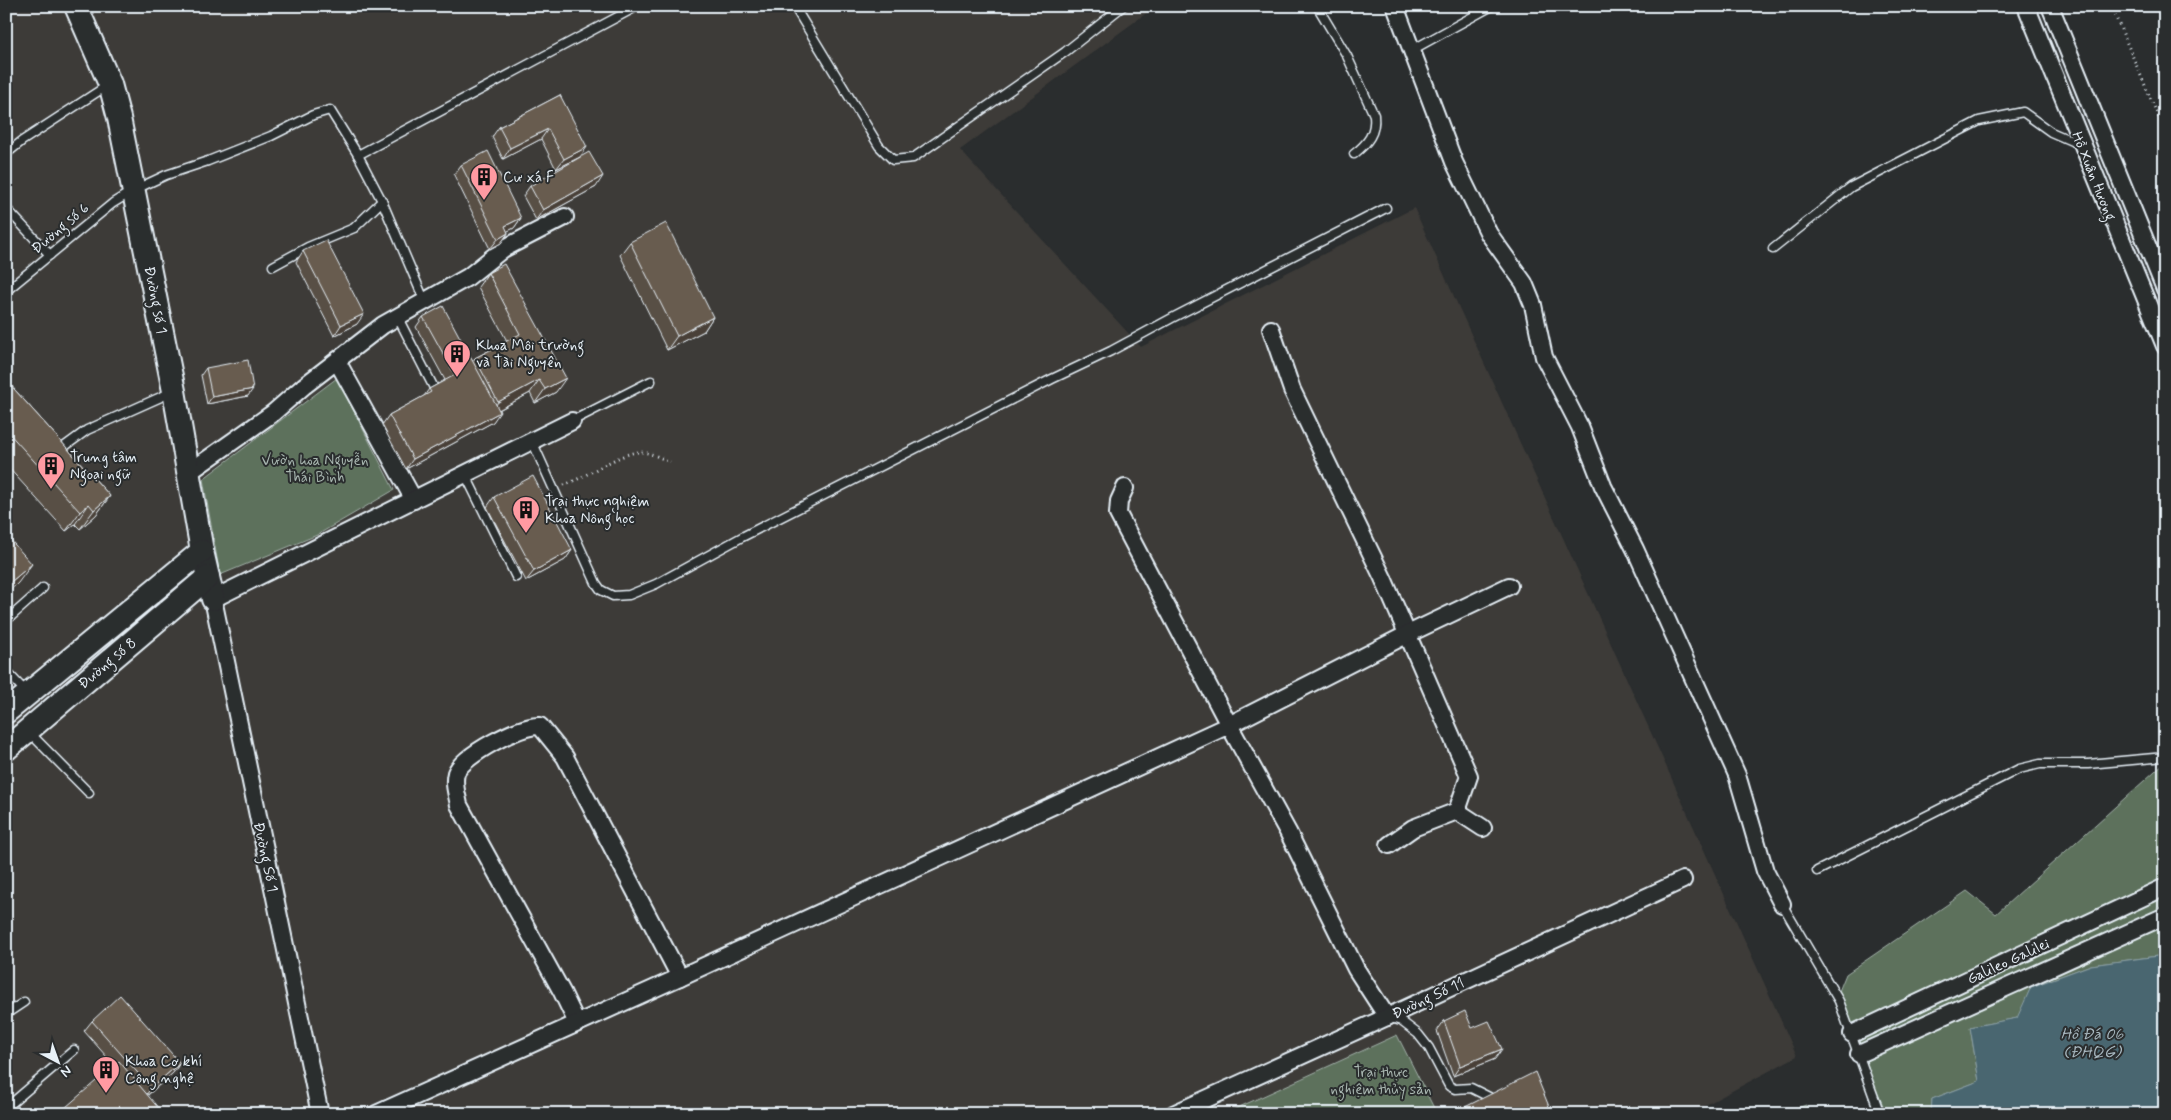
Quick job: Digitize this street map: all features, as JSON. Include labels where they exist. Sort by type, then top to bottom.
[{"type":"street","name":"Đường số 1","points":[[76,6],[110,84],[134,190],[174,391],[202,551],[213,599]]},
{"type":"street","points":[[1395,6],[1454,162],[1489,234],[1524,283],[1533,305],[1544,357],[1580,426],[1603,486],[1635,549],[1737,775],[1765,871],[1782,904]]},
{"type":"street","name":"Hồ Xuân Hương","points":[[2026,6],[2081,145],[2165,346]]},
{"type":"street","name":"Hồ Xuân Hương","points":[[2050,6],[2101,136],[2165,289]]},
{"type":"street","points":[[2081,145],[2101,136]]},
{"type":"street","points":[[188,473],[273,413],[337,360],[397,316],[468,277],[503,249],[565,217]]},
{"type":"street","points":[[1271,329],[1292,390],[1383,578],[1469,776],[1457,811],[1413,828],[1389,845]]},
{"type":"street","points":[[337,360],[414,500]]},
{"type":"street","points":[[213,599],[572,422]]},
{"type":"street","points":[[1125,488],[1119,501],[1118,514],[1229,725],[1288,832],[1356,969],[1387,1018]]},
{"type":"street","name":"Đường số 8","points":[[6,712],[202,551]]},
{"type":"street","name":"Đường số 8","points":[[6,749],[208,577]]},
{"type":"street","points":[[376,1114],[577,1024],[1229,725],[1408,634],[1509,586]]},
{"type":"street","name":"Đường Số 1","points":[[213,599],[320,1114]]},
{"type":"street","points":[[27,694],[47,713]]},
{"type":"street","points":[[577,1024],[562,992],[459,804],[455,786],[457,772],[466,760],[517,731],[534,725],[540,726],[565,757],[680,977]]},
{"type":"street","points":[[1457,811],[1483,828]]},
{"type":"street","name":"Đường Số 11","points":[[1173,1114],[1387,1018],[1682,880]]},
{"type":"street","name":"Galileo Galilei","points":[[1852,1034],[2165,887]]},
{"type":"street","name":"Galileo Galilei","points":[[1859,1054],[2165,916]]},
{"type":"lane","points":[[425,302],[382,201],[358,155],[638,6]]},
{"type":"lane","points":[[794,6],[879,146],[893,160],[913,158],[1065,52],[1122,6]]},
{"type":"lane","points":[[1317,6],[1347,56],[1374,115],[1375,125],[1371,136],[1366,145],[1354,154]]},
{"type":"lane","points":[[1412,50],[1492,6]]},
{"type":"lane","points":[[6,154],[22,141],[110,84]]},
{"type":"lane","name":"Đường số 6","points":[[6,291],[112,203],[134,190],[166,175],[208,162],[271,136],[313,115],[330,110],[358,155]]},
{"type":"lane","points":[[1773,249],[1851,188],[1979,120],[2023,112],[2051,132],[2081,145]]},
{"type":"lane","points":[[273,266],[308,247],[354,228],[382,201]]},
{"type":"lane","points":[[6,208],[50,256]]},
{"type":"lane","points":[[532,442],[590,571],[601,590],[613,596],[629,595],[656,584],[742,537],[1052,379],[1111,351],[1386,208]]},
{"type":"lane","points":[[397,316],[433,386]]},
{"type":"lane","points":[[572,422],[651,381]]},
{"type":"lane","points":[[54,454],[86,430],[174,391]]},
{"type":"lane","points":[[465,474],[516,577]]},
{"type":"lane","points":[[6,621],[43,588]]},
{"type":"lane","points":[[6,671],[27,694]]},
{"type":"lane","points":[[28,730],[89,793]]},
{"type":"lane","points":[[1817,871],[2018,769],[2040,764],[2088,764],[2165,757]]},
{"type":"lane","points":[[1782,904],[1839,1001],[1880,1114]]},
{"type":"lane","points":[[6,1014],[24,1002]]},
{"type":"lane","points":[[1387,1018],[1401,1020],[1418,1034],[1429,1048],[1449,1086],[1455,1089],[1471,1088],[1489,1097]]},
{"type":"lane","points":[[6,1108],[74,1050]]},
{"type":"path","points":[[2111,6],[2165,132]]},
{"type":"path","points":[[554,489],[579,480],[611,462],[639,452],[670,462]]},
{"type":"shaded area","points":[[6,6],[1156,6],[960,150],[1141,347],[1414,208],[1797,1056],[1689,1114],[6,1114]]},
{"type":"green space","name":"Vườn hoa Nguyễn Thái Bình","points":[[337,378],[394,490],[317,535],[220,575],[203,479]]},
{"type":"green space","points":[[2165,762],[2165,955],[2091,965],[2031,987],[2018,1018],[1970,1027],[1979,1081],[1932,1099],[1931,1114],[1887,1114],[1835,1001],[1846,974],[1967,891],[1996,914]]},
{"type":"green space","name":"Trại thực nghiệm thủy sản","points":[[1397,1035],[1437,1114],[1224,1114]]},
{"type":"green space","points":[[1806,1105],[1810,1114],[1780,1114]]},
{"type":"water","name":"Hồ Đá 06 (ĐHQG)","points":[[2165,955],[2165,1114],[1931,1114],[1932,1099],[1979,1081],[1970,1027],[2017,1018],[2031,987],[2091,965]]},
{"type":"building","points":[[560,95],[587,147],[564,159],[548,129],[510,148],[499,127]]},
{"type":"building","points":[[488,151],[521,218],[505,226],[508,233],[498,239],[461,165]]},
{"type":"building","points":[[589,152],[603,176],[543,210],[530,186]]},
{"type":"building","points":[[666,223],[713,317],[677,336],[630,242]]},
{"type":"building","points":[[326,240],[364,314],[341,325],[303,251]]},
{"type":"building","points":[[504,264],[566,378],[545,389],[539,380],[498,402],[475,358],[520,334],[488,273]]},
{"type":"building","points":[[443,306],[500,412],[413,459],[389,415],[431,392],[429,389],[455,375],[423,317]]},
{"type":"building","points":[[248,360],[253,389],[212,397],[206,368]]},
{"type":"building","points":[[6,380],[110,496],[94,510],[89,504],[80,512],[6,430]]},
{"type":"building","name":"Trại thực nghiệm Khoa Nông học","points":[[533,476],[572,550],[534,571],[494,497]]},
{"type":"building","points":[[6,535],[32,564],[6,586]]},
{"type":"building","points":[[120,995],[180,1063],[151,1088],[92,1021]]},
{"type":"building","points":[[1465,1011],[1472,1028],[1489,1021],[1502,1049],[1460,1066],[1444,1021]]},
{"type":"building","points":[[119,1061],[160,1110],[156,1114],[58,1114]]},
{"type":"building","points":[[1535,1072],[1552,1114],[1453,1114],[1453,1113]]},
{"type":"place","name":"Cư xá F","points":[[484,201]]},
{"type":"place","name":"Khoa Môi trường và Tài Nguyên","points":[[457,378]]},
{"type":"place","name":"Trung tâm Ngoại ngữ","points":[[51,490]]},
{"type":"place","name":"Trại thực nghiệm Khoa Nông học","points":[[526,534]]},
{"type":"place","name":"Khoa Cơ khí Công nghệ","points":[[106,1094]]}]
